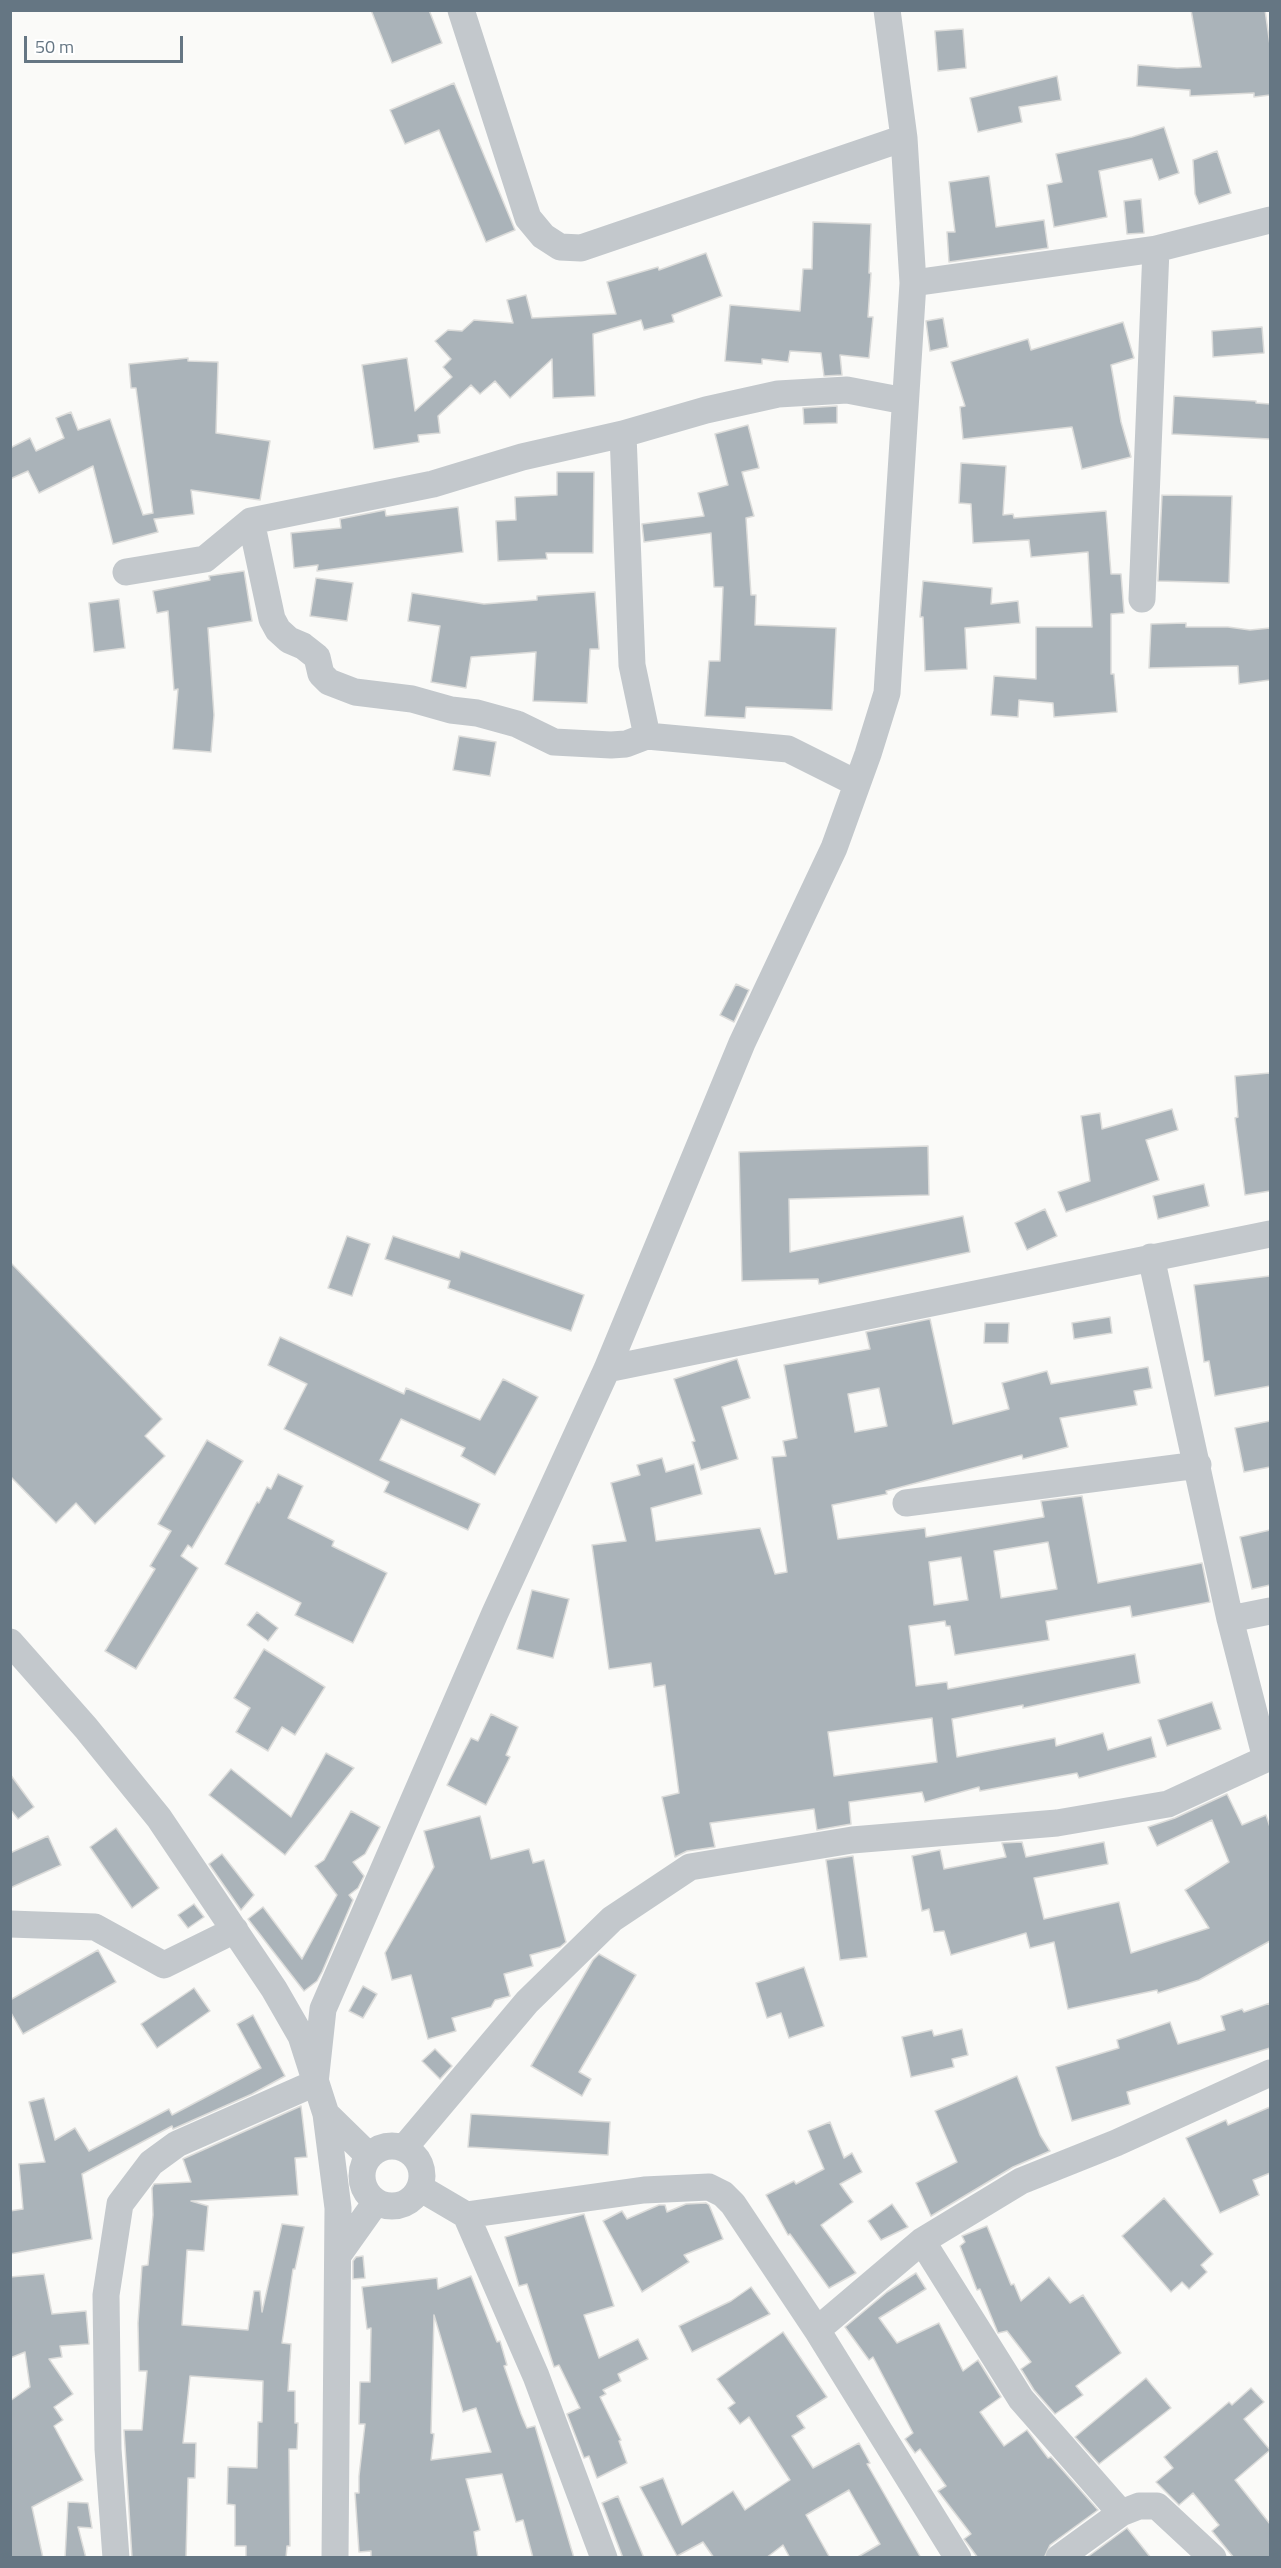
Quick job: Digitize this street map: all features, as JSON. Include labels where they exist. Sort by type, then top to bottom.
[{"type":"street","points":[[461,10],[528,218],[543,236],[560,247],[580,248],[904,138]]},
{"type":"street","points":[[315,2083],[323,2009],[495,1613],[607,1369],[742,1043],[834,848],[887,693],[913,283],[904,138],[887,10]]},
{"type":"street","points":[[913,283],[1156,249],[1270,220]]},
{"type":"street","points":[[1142,599],[1156,249]]},
{"type":"street","points":[[126,572],[204,559],[251,521],[433,484],[522,458],[623,434],[706,410],[778,394],[847,390],[905,401]]},
{"type":"street","points":[[623,434],[632,665],[647,736]]},
{"type":"street","points":[[251,521],[272,619],[278,630],[289,640],[303,646],[317,657],[321,674],[329,682],[355,692],[412,699],[450,710],[477,713],[517,724],[554,742],[618,745],[647,736],[788,748],[856,783]]},
{"type":"street","points":[[607,1369],[1270,1234]]},
{"type":"street","points":[[404,2148],[527,2002],[612,1919],[690,1868],[852,1840],[1057,1823],[1168,1804],[1268,1758],[1230,1619],[1151,1257]]},
{"type":"street","points":[[906,1503],[1198,1465]]},
{"type":"street","points":[[1230,1619],[1270,1611]]},
{"type":"street","points":[[11,1643],[86,1728],[159,1818],[235,1930],[302,2036],[326,2114],[338,2208],[335,2558]]},
{"type":"street","points":[[10,1924],[95,1927],[164,1965],[235,1930]]},
{"type":"street","points":[[817,2330],[922,2241],[1021,2181],[1116,2143],[1270,2073]]},
{"type":"street","points":[[116,2558],[108,2449],[106,2295],[120,2204],[151,2163],[177,2144],[315,2083]]},
{"type":"street","points":[[326,2114],[369,2156]]},
{"type":"street","points":[[386,2146],[404,2148],[417,2158],[422,2173],[420,2188],[409,2202],[401,2205],[384,2205],[376,2202],[363,2186],[362,2175],[369,2156],[386,2146]]},
{"type":"street","points":[[466,2215],[644,2190],[708,2187],[723,2194],[733,2204],[817,2330],[957,2558]]},
{"type":"street","points":[[420,2188],[466,2215],[536,2376],[604,2558]]},
{"type":"street","points":[[339,2253],[376,2202]]},
{"type":"street","points":[[922,2241],[1021,2399],[1121,2513]]},
{"type":"street","points":[[1059,2558],[1121,2513],[1138,2506],[1157,2506],[1213,2558]]},
{"type":"building","points":[[371,10],[429,10],[442,43],[392,63]]},
{"type":"building","points":[[1191,10],[1265,10],[1270,45],[1270,95],[1254,97],[1254,93],[1190,96],[1190,90],[1137,86],[1138,65],[1201,67]]},
{"type":"building","points":[[963,29],[966,68],[938,71],[935,31]]},
{"type":"building","points":[[1057,76],[1061,100],[1019,107],[1022,122],[978,132],[970,98]]},
{"type":"building","points":[[454,83],[515,230],[486,242],[439,130],[405,144],[390,110]]},
{"type":"building","points":[[1164,127],[1179,173],[1159,180],[1152,159],[1099,171],[1107,217],[1054,227],[1047,185],[1062,182],[1056,154],[1132,137]]},
{"type":"building","points":[[1217,151],[1231,193],[1199,204],[1195,194],[1193,160]]},
{"type":"building","points":[[989,176],[996,227],[1044,220],[1048,248],[949,262],[947,232],[955,232],[949,182]]},
{"type":"building","points":[[1141,199],[1144,233],[1127,234],[1124,201]]},
{"type":"building","points":[[813,222],[871,224],[868,317],[873,317],[869,358],[840,355],[842,375],[824,376],[821,353],[790,351],[788,362],[762,359],[762,364],[725,361],[730,305],[800,311],[803,269],[812,269]]},
{"type":"building","points":[[706,253],[722,296],[672,315],[674,322],[644,330],[641,320],[593,334],[595,396],[553,398],[552,359],[510,398],[495,381],[480,394],[471,385],[438,416],[440,433],[418,435],[419,442],[374,449],[362,365],[407,358],[415,411],[452,377],[443,367],[451,359],[435,341],[448,330],[462,331],[474,320],[513,323],[507,300],[526,295],[532,318],[616,314],[607,282],[658,267],[659,270]]},
{"type":"building","points":[[943,318],[948,347],[930,351],[926,321]]},
{"type":"building","points":[[1123,322],[1134,358],[1111,365],[1121,422],[1131,457],[1082,469],[1072,427],[963,439],[960,407],[965,406],[951,362],[1028,339],[1031,350]]},
{"type":"building","points":[[1262,327],[1264,353],[1213,357],[1212,331]]},
{"type":"building","points":[[188,358],[188,361],[218,362],[216,433],[270,441],[260,500],[191,490],[194,514],[154,519],[158,532],[113,544],[93,466],[39,493],[28,471],[10,479],[10,448],[30,438],[36,451],[64,438],[56,418],[71,412],[78,430],[110,419],[143,515],[153,513],[136,388],[131,388],[129,364]]},
{"type":"building","points":[[1174,396],[1256,401],[1256,403],[1270,404],[1270,439],[1172,434]]},
{"type":"building","points":[[837,406],[837,423],[804,424],[803,408]]},
{"type":"building","points":[[748,425],[759,468],[742,472],[754,516],[746,518],[751,595],[756,595],[755,625],[836,628],[832,710],[746,707],[745,718],[705,716],[709,661],[720,661],[723,587],[714,587],[711,533],[644,542],[642,524],[704,516],[698,493],[728,485],[715,434]]},
{"type":"building","points":[[961,463],[1006,466],[1003,515],[1013,514],[1014,518],[1106,511],[1111,574],[1121,574],[1124,613],[1111,614],[1111,674],[1114,674],[1117,712],[1054,717],[1053,703],[1019,700],[1018,717],[991,715],[994,676],[1036,679],[1036,627],[1092,627],[1088,552],[1031,557],[1029,540],[973,543],[971,504],[959,503]]},
{"type":"building","points":[[557,472],[594,472],[593,553],[546,553],[547,559],[498,561],[496,521],[516,520],[515,497],[557,495]]},
{"type":"building","points":[[1162,495],[1232,496],[1229,583],[1158,581]]},
{"type":"building","points":[[458,507],[463,552],[317,571],[318,565],[294,568],[291,533],[341,528],[340,519],[385,510],[386,516]]},
{"type":"building","points":[[244,571],[252,621],[208,628],[214,715],[211,752],[173,749],[178,689],[174,690],[168,611],[157,613],[153,591],[210,580],[209,576]]},
{"type":"building","points":[[316,578],[353,583],[347,621],[310,616]]},
{"type":"building","points":[[923,581],[992,588],[991,604],[1018,601],[1020,623],[965,628],[967,669],[925,671],[923,617],[920,617]]},
{"type":"building","points":[[595,592],[599,649],[590,649],[587,703],[533,701],[536,652],[471,657],[466,688],[431,682],[440,626],[408,621],[412,593],[484,604],[537,600],[537,596]]},
{"type":"building","points":[[119,599],[125,648],[94,652],[89,603]]},
{"type":"building","points":[[1186,623],[1186,627],[1228,627],[1250,630],[1270,628],[1270,680],[1239,684],[1238,666],[1149,668],[1151,624]]},
{"type":"building","points":[[459,736],[496,742],[490,776],[453,770]]},
{"type":"building","points":[[736,984],[749,990],[734,1022],[720,1015]]},
{"type":"building","points":[[1270,1073],[1270,1191],[1245,1195],[1235,1118],[1238,1117],[1235,1076]]},
{"type":"building","points":[[1172,1109],[1178,1130],[1146,1140],[1159,1180],[1066,1212],[1058,1192],[1090,1181],[1081,1116],[1100,1113],[1102,1129]]},
{"type":"building","points":[[928,1146],[929,1195],[789,1199],[790,1252],[963,1216],[970,1252],[819,1284],[818,1279],[742,1281],[739,1152]]},
{"type":"building","points":[[1204,1184],[1209,1206],[1158,1219],[1153,1196]]},
{"type":"building","points":[[1045,1209],[1057,1236],[1027,1250],[1015,1223]]},
{"type":"building","points":[[347,1236],[370,1244],[352,1296],[328,1288]]},
{"type":"building","points":[[393,1236],[459,1258],[461,1251],[584,1295],[571,1331],[448,1288],[450,1281],[385,1259]]},
{"type":"building","points":[[10,1262],[162,1419],[145,1436],[165,1456],[95,1524],[76,1503],[56,1523],[10,1476]]},
{"type":"building","points":[[1270,1276],[1270,1386],[1215,1396],[1209,1361],[1204,1362],[1194,1285]]},
{"type":"building","points":[[1110,1317],[1112,1333],[1074,1339],[1072,1323]]},
{"type":"building","points":[[930,1319],[953,1424],[1009,1409],[1002,1383],[1047,1371],[1051,1384],[1148,1367],[1152,1388],[1134,1391],[1137,1405],[1060,1418],[1068,1447],[1023,1459],[1022,1455],[886,1491],[887,1494],[832,1505],[838,1539],[925,1528],[926,1537],[1044,1517],[1041,1501],[1082,1496],[1098,1583],[1202,1563],[1210,1602],[1132,1617],[1130,1606],[1046,1621],[1049,1640],[955,1655],[950,1626],[946,1626],[945,1621],[909,1626],[916,1686],[947,1682],[948,1689],[1135,1654],[1140,1683],[1023,1708],[1023,1705],[952,1719],[957,1757],[1055,1738],[1056,1746],[1103,1733],[1108,1750],[1151,1737],[1156,1757],[1079,1778],[1077,1773],[980,1791],[979,1787],[925,1802],[922,1792],[849,1802],[851,1824],[817,1830],[814,1809],[710,1823],[715,1847],[687,1851],[675,1857],[662,1797],[679,1793],[665,1685],[654,1687],[651,1663],[609,1669],[592,1545],[626,1541],[611,1483],[640,1475],[637,1465],[662,1458],[666,1472],[694,1464],[702,1494],[651,1508],[656,1541],[760,1528],[775,1574],[787,1572],[772,1457],[786,1456],[783,1441],[797,1438],[784,1365],[870,1349],[866,1332]],"holes":[[[879,1388],[887,1426],[855,1432],[848,1394]],[[1048,1542],[1057,1589],[1001,1598],[994,1551]],[[961,1557],[968,1600],[934,1605],[929,1562]],[[932,1718],[937,1762],[834,1776],[828,1732]]]},
{"type":"building","points":[[985,1323],[1009,1323],[1008,1343],[984,1343]]},
{"type":"building","points":[[280,1337],[404,1394],[406,1388],[480,1420],[503,1379],[538,1397],[495,1475],[461,1456],[465,1448],[401,1419],[380,1460],[480,1504],[468,1530],[384,1492],[389,1482],[284,1429],[307,1384],[268,1365]]},
{"type":"building","points":[[737,1359],[750,1398],[722,1407],[738,1459],[701,1470],[692,1442],[695,1441],[674,1379]]},
{"type":"building","points":[[1270,1421],[1270,1467],[1244,1472],[1235,1428]]},
{"type":"building","points":[[207,1440],[243,1461],[192,1548],[188,1545],[181,1556],[198,1568],[136,1669],[105,1651],[155,1569],[150,1566],[171,1531],[158,1524]]},
{"type":"building","points":[[278,1474],[303,1486],[288,1518],[334,1541],[332,1546],[387,1573],[353,1643],[295,1615],[301,1603],[225,1564],[257,1502],[259,1503],[267,1487],[271,1489]]},
{"type":"building","points":[[1270,1530],[1270,1585],[1252,1589],[1240,1537]]},
{"type":"building","points":[[532,1590],[569,1599],[553,1658],[517,1649]]},
{"type":"building","points":[[257,1612],[278,1628],[268,1641],[247,1625]]},
{"type":"building","points":[[264,1649],[325,1687],[295,1735],[282,1727],[268,1751],[236,1732],[250,1708],[234,1698]]},
{"type":"building","points":[[1212,1702],[1221,1729],[1167,1746],[1158,1720]]},
{"type":"building","points":[[491,1714],[518,1727],[506,1755],[510,1757],[486,1805],[447,1785],[471,1738],[478,1741]]},
{"type":"building","points":[[326,1753],[354,1768],[285,1855],[209,1795],[231,1769],[291,1817]]},
{"type":"building","points":[[10,1774],[34,1807],[18,1819],[10,1809]]},
{"type":"building","points":[[1227,1794],[1242,1825],[1266,1815],[1270,1827],[1270,1941],[1199,1980],[1158,1993],[1157,1990],[1068,2009],[1054,1942],[1030,1948],[1026,1933],[951,1955],[944,1931],[934,1932],[929,1909],[922,1911],[912,1856],[940,1850],[944,1869],[1006,1857],[1002,1843],[1022,1842],[1026,1857],[1104,1842],[1108,1864],[1034,1878],[1044,1919],[1119,1902],[1131,1953],[1209,1928],[1185,1890],[1229,1862],[1212,1820],[1157,1846],[1148,1827],[1175,1818]]},
{"type":"building","points":[[351,1811],[380,1827],[365,1854],[353,1862],[364,1876],[358,1888],[349,1895],[353,1900],[322,1972],[317,1981],[304,1991],[248,1919],[263,1907],[302,1959],[337,1895],[315,1866],[324,1860]]},
{"type":"building","points":[[480,1816],[491,1859],[529,1849],[533,1863],[544,1860],[566,1942],[560,1947],[530,1955],[533,1966],[504,1974],[510,1996],[495,2000],[491,2007],[452,2018],[456,2031],[428,2039],[411,1975],[392,1980],[385,1953],[434,1867],[424,1831]]},
{"type":"building","points":[[116,1828],[159,1888],[132,1908],[90,1847]]},
{"type":"building","points":[[48,1836],[61,1865],[10,1888],[10,1853]]},
{"type":"building","points":[[222,1854],[254,1895],[241,1910],[209,1864]]},
{"type":"building","points":[[853,1856],[867,1957],[840,1960],[826,1860]]},
{"type":"building","points":[[194,1904],[204,1917],[188,1928],[178,1915]]},
{"type":"building","points":[[98,1950],[116,1982],[23,2034],[10,2011],[10,2000]]},
{"type":"building","points":[[599,1954],[636,1975],[579,2072],[591,2079],[582,2096],[531,2066],[593,1960]]},
{"type":"building","points":[[804,1967],[824,2026],[789,2038],[781,2013],[767,2018],[756,1983]]},
{"type":"building","points":[[363,1986],[377,1994],[363,2018],[349,2011]]},
{"type":"building","points":[[194,1988],[210,2011],[157,2048],[141,2024]]},
{"type":"building","points":[[1270,2003],[1270,2048],[1127,2092],[1130,2104],[1072,2121],[1056,2067],[1119,2048],[1117,2040],[1170,2022],[1178,2044],[1225,2030],[1221,2016],[1242,2009],[1244,2012]]},
{"type":"building","points":[[253,2015],[285,2076],[252,2094],[173,2129],[172,2126],[82,2174],[92,2239],[10,2254],[10,2211],[23,2209],[19,2164],[45,2162],[29,2102],[44,2098],[55,2140],[75,2128],[89,2151],[169,2109],[172,2115],[261,2068],[237,2024]]},
{"type":"building","points":[[962,2029],[968,2055],[952,2059],[954,2067],[911,2077],[902,2037],[932,2030],[934,2036]]},
{"type":"building","points":[[435,2049],[452,2066],[440,2079],[422,2061]]},
{"type":"building","points":[[1017,2076],[1040,2135],[1050,2151],[1013,2167],[931,2216],[916,2183],[957,2162],[935,2111]]},
{"type":"building","points":[[301,2106],[307,2157],[295,2158],[298,2195],[191,2201],[208,2206],[204,2251],[187,2250],[182,2325],[248,2330],[254,2291],[260,2291],[262,2312],[282,2224],[304,2227],[295,2269],[293,2269],[282,2343],[291,2344],[288,2391],[295,2391],[295,2423],[298,2423],[297,2449],[289,2449],[290,2546],[287,2546],[286,2558],[246,2558],[246,2546],[235,2546],[235,2505],[227,2504],[228,2467],[257,2468],[258,2422],[262,2422],[263,2381],[190,2376],[183,2443],[196,2443],[195,2478],[188,2478],[186,2558],[132,2558],[124,2430],[142,2430],[147,2371],[139,2371],[138,2323],[142,2266],[148,2265],[153,2215],[152,2188],[154,2184],[191,2182],[183,2159]]},
{"type":"building","points":[[1270,2107],[1270,2173],[1253,2180],[1259,2195],[1220,2213],[1186,2138],[1226,2120],[1228,2125]]},
{"type":"building","points":[[471,2114],[610,2122],[608,2155],[468,2147]]},
{"type":"building","points":[[830,2122],[844,2158],[852,2153],[862,2172],[840,2184],[853,2202],[821,2225],[856,2273],[829,2288],[790,2234],[788,2235],[766,2195],[794,2181],[796,2184],[824,2169],[808,2131]]},
{"type":"building","points":[[1164,2198],[1213,2254],[1201,2265],[1207,2272],[1189,2289],[1182,2282],[1171,2292],[1122,2236]]},
{"type":"building","points":[[706,2203],[709,2205],[723,2239],[684,2255],[689,2262],[642,2292],[603,2221],[622,2211],[627,2219],[659,2205],[665,2205],[667,2212],[686,2204]]},
{"type":"building","points":[[892,2204],[908,2227],[881,2240],[868,2221]]},
{"type":"building","points":[[584,2214],[614,2306],[584,2315],[599,2358],[638,2339],[648,2359],[618,2374],[621,2381],[603,2390],[606,2394],[600,2397],[621,2440],[619,2441],[627,2463],[597,2478],[589,2456],[584,2458],[567,2414],[580,2408],[559,2365],[554,2367],[527,2284],[519,2286],[505,2237]]},
{"type":"building","points":[[987,2226],[1011,2285],[1014,2284],[1021,2301],[1049,2277],[1070,2303],[1083,2295],[1121,2353],[1076,2386],[1083,2395],[1055,2414],[1034,2390],[1021,2369],[1031,2362],[1007,2331],[998,2333],[980,2289],[977,2290],[960,2246],[965,2242],[962,2236]]},
{"type":"building","points":[[363,2256],[365,2278],[353,2279],[353,2261],[356,2257]]},
{"type":"building","points":[[916,2273],[926,2289],[879,2318],[897,2343],[939,2323],[963,2371],[978,2360],[1001,2397],[980,2412],[1004,2446],[1027,2430],[1048,2458],[1051,2457],[1098,2510],[1050,2545],[1044,2558],[978,2558],[964,2539],[971,2534],[938,2491],[946,2486],[920,2449],[915,2453],[905,2439],[913,2433],[873,2357],[869,2360],[845,2327],[887,2292]]},
{"type":"building","points":[[44,2274],[52,2314],[86,2311],[89,2344],[60,2346],[62,2357],[49,2359],[73,2394],[54,2407],[63,2420],[54,2426],[83,2480],[32,2507],[43,2558],[10,2558],[10,2401],[30,2387],[25,2352],[10,2358],[10,2277]]},
{"type":"building","points":[[471,2276],[497,2342],[500,2341],[507,2365],[504,2366],[521,2414],[527,2428],[535,2426],[574,2558],[533,2558],[523,2520],[516,2522],[502,2474],[466,2479],[480,2530],[474,2532],[478,2558],[371,2558],[371,2551],[359,2552],[355,2493],[359,2493],[365,2424],[359,2424],[360,2382],[370,2382],[371,2328],[367,2329],[362,2287],[437,2278],[438,2289]],"holes":[[[434,2315],[463,2412],[476,2408],[491,2452],[431,2460],[434,2434],[431,2433]]]},
{"type":"building","points":[[751,2287],[770,2314],[692,2352],[679,2326],[731,2301]]},
{"type":"building","points":[[783,2332],[827,2397],[797,2416],[805,2428],[792,2436],[813,2468],[859,2443],[870,2463],[867,2464],[921,2558],[856,2558],[880,2544],[849,2490],[806,2515],[830,2558],[790,2558],[783,2545],[766,2558],[714,2558],[703,2542],[677,2556],[640,2487],[663,2478],[682,2525],[733,2491],[745,2510],[790,2480],[749,2417],[740,2424],[728,2408],[735,2403],[717,2379]]},
{"type":"building","points":[[1146,2378],[1171,2408],[1099,2464],[1075,2437]]},
{"type":"building","points":[[1251,2388],[1264,2402],[1244,2419],[1270,2450],[1235,2480],[1270,2524],[1270,2558],[1234,2558],[1212,2531],[1219,2525],[1193,2493],[1179,2505],[1156,2482],[1173,2468],[1164,2457],[1229,2402],[1232,2405]]},
{"type":"building","points":[[618,2496],[644,2558],[623,2558],[602,2503]]},
{"type":"building","points":[[68,2502],[88,2503],[92,2528],[78,2527],[86,2558],[65,2558]]},
{"type":"building","points":[[1127,2528],[1151,2558],[1086,2558]]}]
